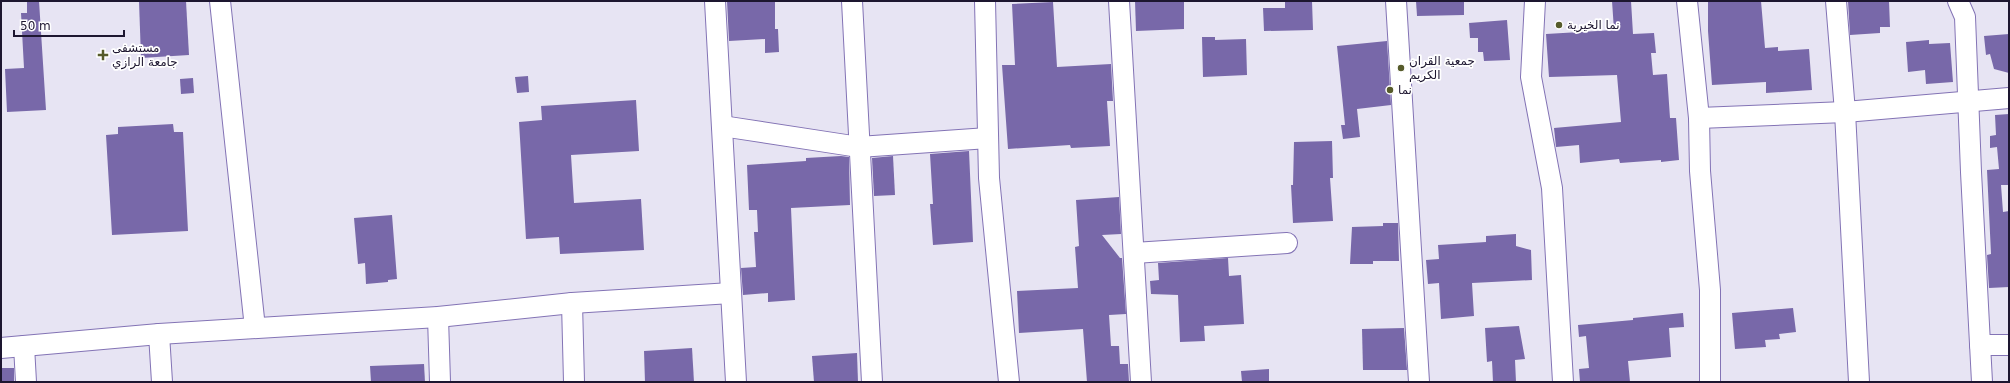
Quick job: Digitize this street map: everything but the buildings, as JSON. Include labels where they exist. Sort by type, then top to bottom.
[{"type":"street","points":[[220,1],[255,328]]},
{"type":"street","points":[[715,1],[736,382]]},
{"type":"street","points":[[852,1],[872,382]]},
{"type":"street","points":[[984,1],[989,178],[1009,382]]},
{"type":"street","points":[[1119,1],[1141,382]]},
{"type":"street","points":[[1396,1],[1419,382]]},
{"type":"street","points":[[1535,1],[1531,77],[1552,188],[1563,382]]},
{"type":"street","points":[[1687,1],[1699,118],[1700,171],[1710,290],[1710,382]]},
{"type":"street","points":[[1836,1],[1845,112],[1859,382]]},
{"type":"street","points":[[1958,1],[1965,17],[1982,382]]},
{"type":"street","points":[[1699,118],[1845,112],[2009,98]]},
{"type":"street","points":[[722,126],[859,147],[988,138]]},
{"type":"street","points":[[1134,253],[1287,242]]},
{"type":"street","points":[[1,348],[159,334],[438,317],[572,303],[731,293]]},
{"type":"street","points":[[572,303],[574,382]]},
{"type":"street","points":[[438,317],[440,382]]},
{"type":"street","points":[[159,334],[162,382]]},
{"type":"street","points":[[1980,345],[2009,345]]},
{"type":"street","points":[[24,346],[26,382]]},
{"type":"place","name":"نما الخيرية","points":[[1559,25]]},
{"type":"place","name":"مستشفى جامعة الرازي","points":[[103,55]]},
{"type":"place","name":"جمعية القران الكريم","points":[[1401,68]]},
{"type":"place","name":"نما","points":[[1390,90]]}]
